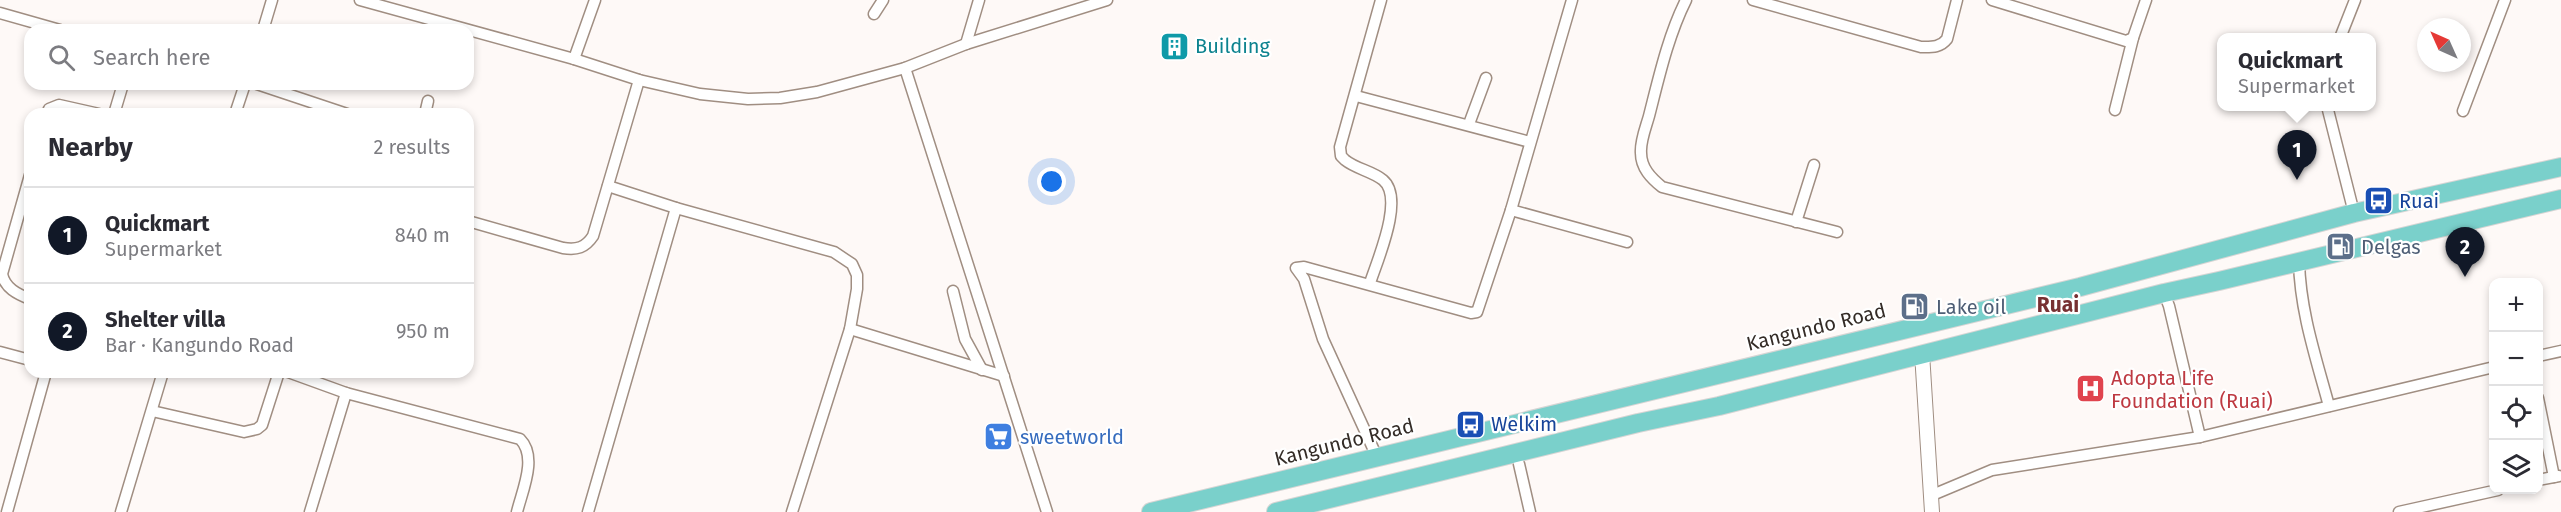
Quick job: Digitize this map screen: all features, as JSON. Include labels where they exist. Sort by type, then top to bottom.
[{"type":"highway","name":"Kangundo Road","points":[[1151,512],[2079,287],[2355,213],[2561,167]]},
{"type":"highway","points":[[1276,512],[1638,423],[1719,406],[2164,293],[2219,282],[2302,260],[2561,199]]},
{"type":"highway","points":[[2298,228],[2302,260]]},
{"type":"street","points":[[265,24],[272,0]]},
{"type":"street","points":[[360,0],[449,24]]},
{"type":"street","points":[[574,58],[595,0]]},
{"type":"street","points":[[874,14],[882,0]]},
{"type":"street","points":[[966,44],[979,0]]},
{"type":"street","points":[[474,31],[574,58],[639,80],[700,93],[748,99],[817,92],[905,68],[966,44],[1107,0]]},
{"type":"street","points":[[1370,283],[1383,242],[1392,196],[1389,186],[1383,179],[1350,164],[1341,156],[1340,147],[1381,0]]},
{"type":"street","points":[[1377,457],[1323,339],[1304,279],[1296,268],[1304,267],[1370,283],[1472,313],[1477,312],[1511,210],[1572,0]]},
{"type":"street","points":[[1686,0],[1652,103],[1642,144],[1642,162],[1650,177],[1662,187],[1837,232]]},
{"type":"street","points":[[1753,0],[1921,46],[1936,47],[1942,45],[1947,39],[1957,0]]},
{"type":"street","points":[[1992,0],[2127,41],[2133,38]]},
{"type":"street","points":[[2115,110],[2133,38],[2146,0]]},
{"type":"street","points":[[2342,33],[2355,0]]},
{"type":"street","points":[[2463,111],[2505,0]]},
{"type":"street","points":[[0,13],[39,24]]},
{"type":"street","points":[[905,68],[1047,512]]},
{"type":"street","points":[[1469,124],[1486,78]]},
{"type":"street","points":[[474,223],[574,250],[584,246],[593,236],[639,80]]},
{"type":"street","points":[[116,108],[121,90]]},
{"type":"street","points":[[238,108],[243,90]]},
{"type":"street","points":[[275,90],[331,108]]},
{"type":"street","points":[[1356,96],[1469,124],[1530,142]]},
{"type":"street","points":[[426,108],[428,100]]},
{"type":"street","points":[[52,108],[59,105],[72,108]]},
{"type":"street","points":[[2328,111],[2355,213]]},
{"type":"street","points":[[1796,222],[1814,165]]},
{"type":"street","points":[[608,186],[676,208],[834,252],[852,264],[857,275],[857,289],[850,329],[792,512]]},
{"type":"street","points":[[24,196],[2,274],[3,280],[14,292],[24,296]]},
{"type":"street","points":[[588,512],[676,208]]},
{"type":"street","points":[[1511,210],[1627,242]]},
{"type":"street","points":[[2302,260],[2300,286],[2306,323],[2329,406]]},
{"type":"street","points":[[953,291],[965,339],[982,370]]},
{"type":"street","points":[[2164,293],[2200,437]]},
{"type":"street","points":[[850,329],[1004,376]]},
{"type":"street","points":[[2543,355],[2561,351]]},
{"type":"street","points":[[0,352],[24,358]]},
{"type":"street","points":[[1922,353],[1932,512]]},
{"type":"street","points":[[1930,496],[1992,470],[2200,437],[2489,368]]},
{"type":"street","points":[[7,512],[43,378]]},
{"type":"street","points":[[121,512],[161,378]]},
{"type":"street","points":[[152,411],[244,432],[251,431],[262,425],[277,378]]},
{"type":"street","points":[[305,378],[346,393],[520,439],[526,445],[529,455],[517,512]]},
{"type":"street","points":[[310,512],[346,393]]},
{"type":"street","points":[[2543,418],[2558,476],[2543,479]]},
{"type":"street","points":[[1519,464],[1530,512]]},
{"type":"street","points":[[2399,512],[2489,491]]},
{"type":"place","name":"Building","points":[[1174,46]]},
{"type":"place","name":"Quickmart","points":[[2297,180]]},
{"type":"place","name":"Ruai","points":[[2378,201]]},
{"type":"place","name":"Delgas","points":[[2340,247]]},
{"type":"place","name":"Shelter villa","points":[[2465,277]]},
{"type":"place","name":"Lake oil","points":[[1915,307]]},
{"type":"place","name":"Adopta Life Foundation (Ruai)","points":[[2090,389]]},
{"type":"place","name":"Welkim","points":[[1470,424]]},
{"type":"place","name":"sweetworld","points":[[999,437]]},
{"type":"district","name":"Ruai","points":[[2058,305]]}]
